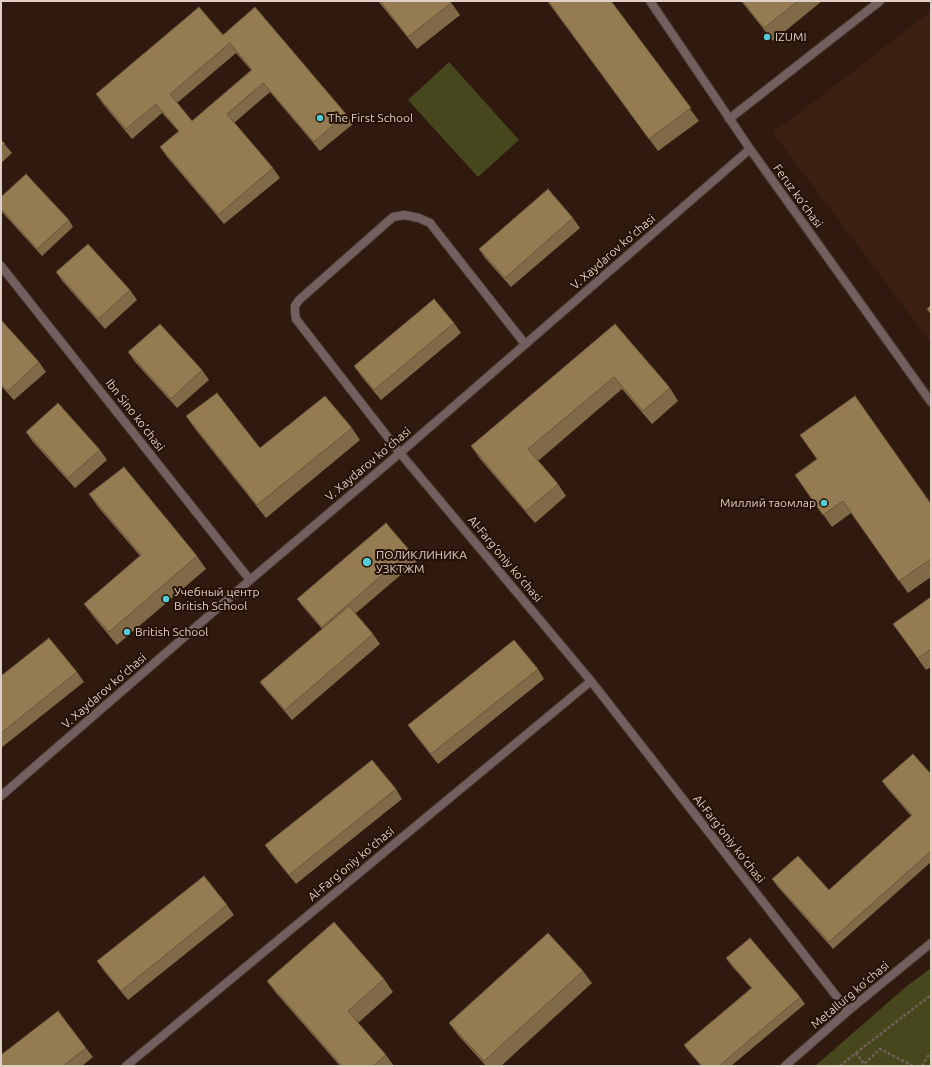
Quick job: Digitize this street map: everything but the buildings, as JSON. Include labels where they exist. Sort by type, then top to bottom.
[{"type":"street","name":"Feruz ko‘chasi","points":[[650,1],[750,150],[931,402]]},
{"type":"street","points":[[729,118],[880,1]]},
{"type":"street","name":"V. Xaydarov ko‘chasi","points":[[1,796],[750,150]]},
{"type":"street","name":"Al-Farg‘oniy ko‘chasi","points":[[526,344],[430,223],[419,218],[404,215],[393,217],[299,300],[295,306],[294,313],[296,320],[400,453],[591,681],[848,1011]]},
{"type":"street","name":"Ibn Sino ko‘chasi","points":[[1,266],[250,580]]},
{"type":"street","name":"Al-Farg‘oniy ko‘chasi","points":[[126,1066],[591,681]]},
{"type":"street","name":"Metallurg ko‘chasi","points":[[785,1066],[848,1011],[931,943]]},
{"type":"path","points":[[840,1066],[931,995]]},
{"type":"path","points":[[856,1053],[865,1065],[880,1049],[913,1066]]},
{"type":"path","points":[[922,1066],[931,1054]]},
{"type":"shaded area","points":[[931,11],[931,343],[773,133]]},
{"type":"shaded area","points":[[449,62],[519,140],[478,177],[408,100]]},
{"type":"shaded area","points":[[931,968],[931,1066],[815,1066],[907,986]]},
{"type":"place","name":"IZUMI","points":[[767,37]]},
{"type":"place","name":"The First School","points":[[320,118]]},
{"type":"place","name":"Миллий таомлар","points":[[824,503]]},
{"type":"place","name":"ПОЛИКЛИНИКА УЗКТЖМ","points":[[367,562]]},
{"type":"place","name":"Учебный центр British School","points":[[166,599]]},
{"type":"place","name":"British School","points":[[127,632]]}]
